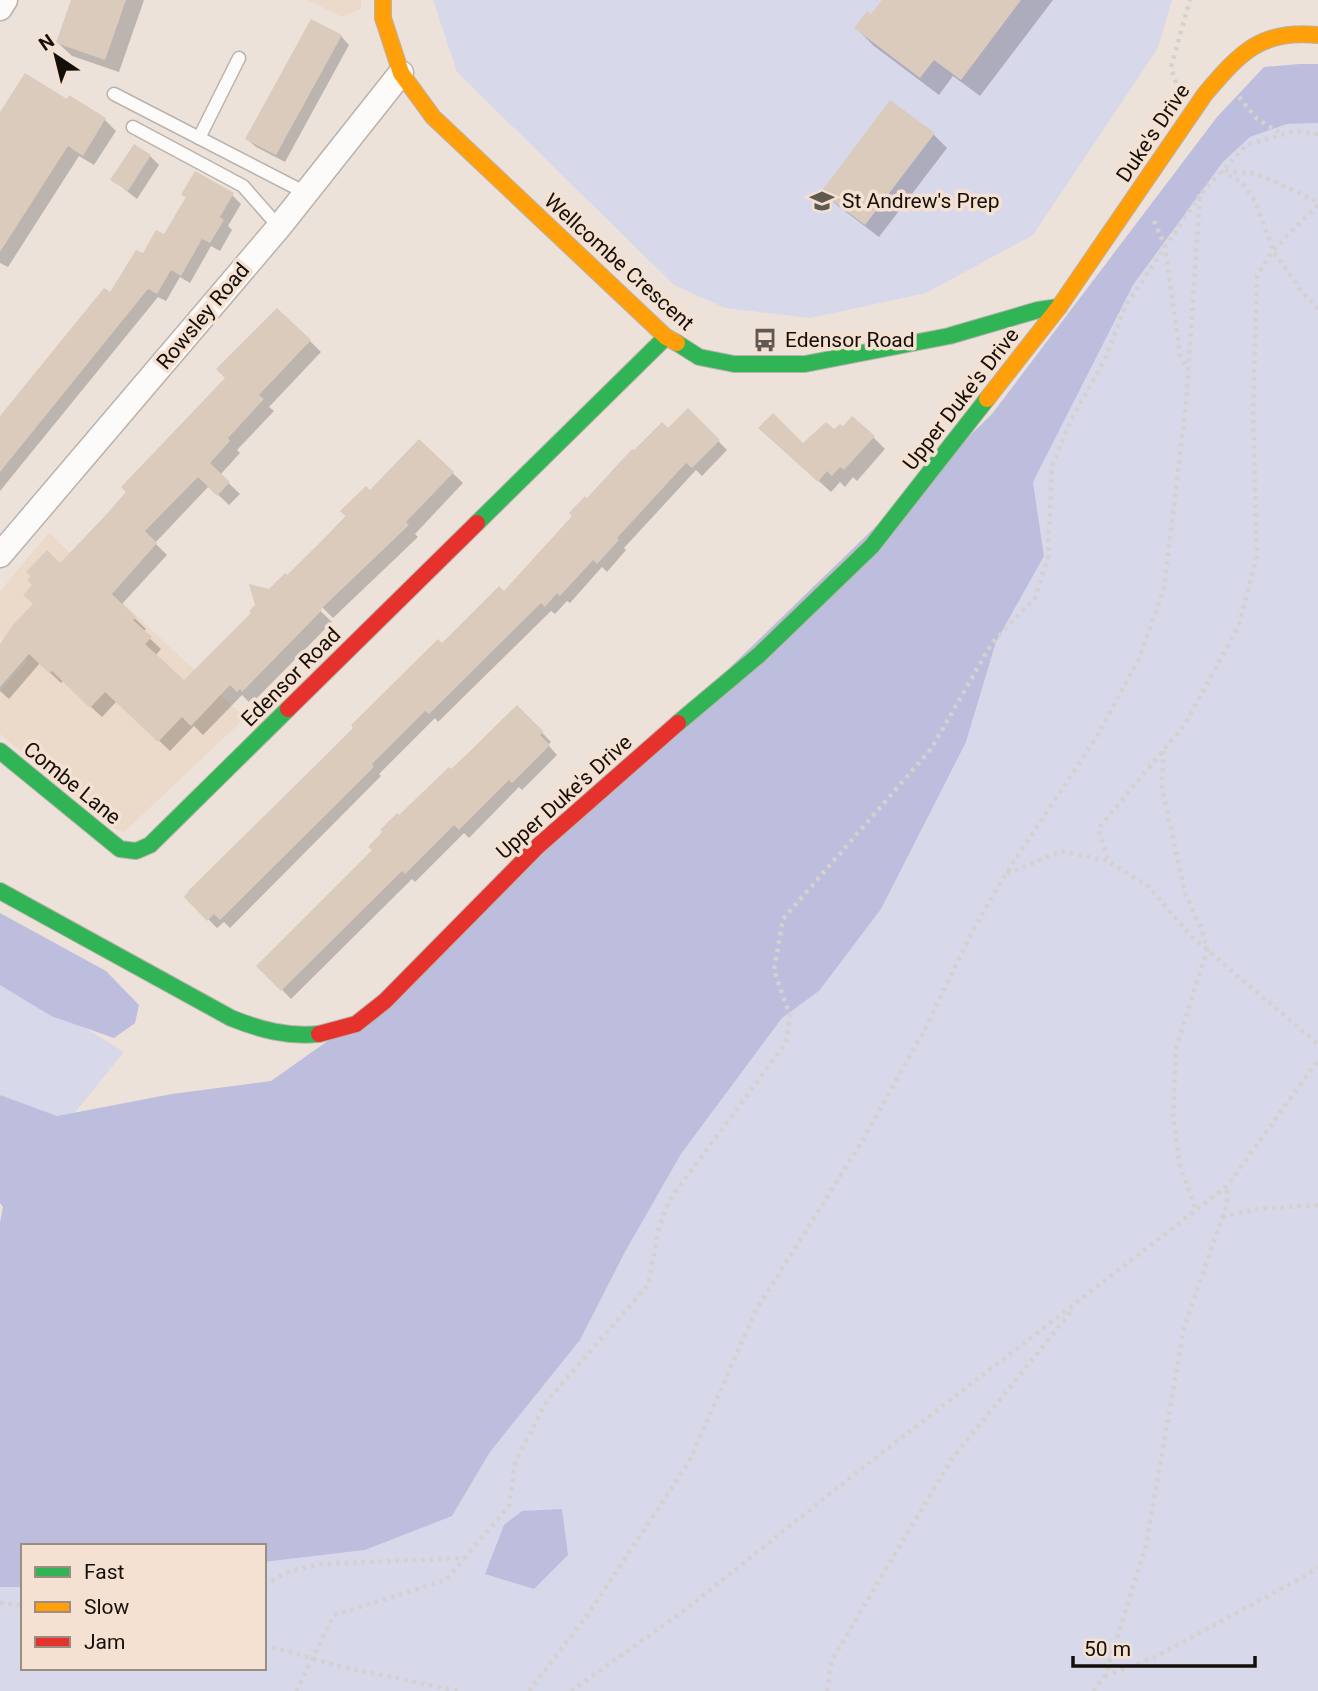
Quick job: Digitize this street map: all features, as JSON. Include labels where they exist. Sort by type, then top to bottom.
[{"type":"main road","name":"Wellcombe Crescent","points":[[383,0],[383,18],[401,74],[433,117],[666,337],[699,357],[734,364],[805,364],[949,337],[1038,310],[1059,307]]},
{"type":"main road","name":"Duke's Drive","points":[[1059,307],[1205,94],[1221,76],[1263,41],[1284,34],[1318,34]]},
{"type":"main road","name":"Upper Duke's Drive","points":[[0,891],[231,1018],[265,1031],[296,1036],[328,1033],[356,1024],[385,1001],[538,846],[636,758],[759,655],[872,546],[1059,307]]},
{"type":"main road","name":"Edensor Road","points":[[155,841],[666,337]]},
{"type":"main road","name":"Combe Lane","points":[[0,751],[120,849],[136,851],[155,841]]},
{"type":"street","points":[[0,8],[5,0]]},
{"type":"street","name":"Rowsley Road","points":[[0,555],[279,227],[401,74]]},
{"type":"lane","points":[[199,138],[239,58]]},
{"type":"lane","points":[[114,94],[306,193]]},
{"type":"lane","points":[[133,127],[243,186],[279,227]]},
{"type":"path","points":[[1186,122],[1171,67],[1190,0]]},
{"type":"path","points":[[1231,88],[1257,119],[1283,135]]},
{"type":"path","points":[[296,1691],[334,1615],[446,1580],[509,1506],[515,1463],[546,1402],[648,1285],[659,1227],[670,1199],[786,1043],[790,1016],[774,970],[783,919],[931,749],[992,643],[1035,598],[1048,557],[1052,466],[1071,420],[1105,359],[1125,307],[1200,195],[1246,145],[1296,131],[1318,134]]},
{"type":"path","points":[[1109,862],[1098,829],[1185,724],[1239,625],[1257,555],[1253,414],[1256,276],[1273,250],[1318,203],[1258,174],[1221,171]]},
{"type":"path","points":[[1221,171],[1242,182],[1255,201],[1273,250],[1298,287],[1318,309]]},
{"type":"path","points":[[529,1691],[589,1613],[689,1462],[756,1310],[861,1143],[925,1029],[974,928],[1005,875],[1096,738],[1139,659],[1164,589],[1186,404],[1200,195]]},
{"type":"path","points":[[1165,246],[1180,355],[1188,369]]},
{"type":"path","points":[[1164,750],[1162,789],[1185,893],[1202,930],[1207,950],[1176,1048],[1173,1118],[1180,1166],[1196,1210]]},
{"type":"path","points":[[1005,875],[1061,851],[1109,862],[1147,885],[1192,937],[1318,1044]]},
{"type":"path","points":[[571,1691],[685,1610],[1227,1186],[1318,1060]]},
{"type":"path","points":[[1093,1691],[1105,1676],[1146,1545],[1184,1328],[1227,1204],[1227,1186]]},
{"type":"path","points":[[1222,1217],[1257,1209],[1318,1205]]},
{"type":"path","points":[[827,1691],[832,1660],[951,1460],[1078,1303]]},
{"type":"path","points":[[266,1584],[290,1571],[321,1564],[464,1558]]},
{"type":"path","points":[[1105,1676],[1155,1657],[1318,1567]]},
{"type":"path","points":[[0,1603],[21,1605]]},
{"type":"path","points":[[266,1647],[312,1660],[458,1691]]},
{"type":"shaded area","points":[[308,0],[361,0],[361,9],[342,17]]},
{"type":"shaded area","name":"St Andrew's Prep","points":[[433,0],[1172,0],[1158,48],[1033,235],[926,293],[810,318],[725,308],[674,285],[457,72]]},
{"type":"shaded area","points":[[1318,64],[1318,123],[1287,124],[1250,137],[1223,162],[1133,285],[1033,482],[1044,556],[996,642],[966,742],[881,909],[819,991],[782,1018],[681,1154],[625,1252],[580,1340],[490,1452],[452,1516],[365,1550],[266,1562],[266,1544],[21,1544],[21,1587],[0,1587],[0,1222],[3,1207],[0,1203],[0,1095],[57,1116],[172,1094],[271,1081],[387,999],[992,414],[1217,117],[1264,67]]},
{"type":"shaded area","points":[[1318,123],[1318,1691],[0,1691],[0,1587],[21,1587],[21,1670],[266,1670],[266,1562],[365,1550],[452,1515],[490,1452],[580,1340],[625,1252],[681,1154],[782,1018],[819,991],[966,742],[996,642],[1044,556],[1033,482],[1133,284],[1223,162],[1250,137],[1287,124]]},
{"type":"shaded area","points":[[49,533],[245,718],[124,832],[117,830],[0,734],[0,691],[27,661],[0,638],[0,591]]},
{"type":"shaded area","points":[[0,913],[106,971],[139,1005],[135,1023],[114,1038],[51,1016],[0,985]]},
{"type":"shaded area","points":[[0,976],[124,1052],[55,1137],[0,1094]]},
{"type":"shaded area","points":[[562,1509],[568,1555],[534,1589],[485,1574],[504,1525],[522,1511]]},
{"type":"building","points":[[71,0],[126,0],[105,60],[56,43]]},
{"type":"building","points":[[882,0],[1021,0],[961,80],[934,60],[920,78],[854,28],[867,11],[871,14]]},
{"type":"building","points":[[311,19],[342,35],[276,155],[245,139]]},
{"type":"building","points":[[25,73],[67,99],[69,95],[106,118],[83,156],[68,146],[0,252],[0,112]]},
{"type":"building","points":[[890,100],[935,133],[865,225],[821,192]]},
{"type":"building","points":[[134,144],[151,155],[128,191],[110,180]]},
{"type":"building","points":[[195,171],[234,193],[220,217],[224,220],[210,243],[202,239],[181,276],[171,270],[157,294],[148,289],[0,472],[0,416],[104,288],[110,292],[136,250],[143,253],[156,230],[164,234],[186,197],[181,195]]},
{"type":"building","points":[[277,308],[311,340],[259,395],[264,399],[228,438],[230,441],[210,463],[230,482],[217,496],[198,477],[145,531],[157,543],[112,594],[136,617],[133,620],[152,637],[145,644],[184,680],[251,613],[249,611],[255,605],[249,584],[269,589],[285,573],[287,575],[346,517],[340,511],[366,486],[370,490],[419,439],[454,472],[406,522],[409,525],[321,609],[242,692],[240,689],[237,692],[230,685],[191,726],[182,717],[158,742],[105,692],[90,708],[52,671],[49,673],[29,654],[0,687],[0,644],[33,604],[23,595],[32,585],[27,580],[31,576],[26,572],[47,550],[60,563],[103,518],[126,492],[121,487],[225,378],[216,369]]},
{"type":"building","points":[[688,408],[720,440],[692,468],[686,463],[617,538],[619,540],[597,564],[593,560],[560,596],[557,593],[545,607],[541,603],[429,714],[425,711],[372,764],[374,767],[220,920],[214,914],[207,921],[184,897],[190,889],[353,728],[351,725],[438,639],[442,643],[499,586],[504,591],[572,516],[569,513],[585,496],[587,498],[632,449],[662,422],[668,428]]},
{"type":"building","points":[[773,413],[803,443],[826,422],[834,429],[840,424],[843,426],[852,416],[875,436],[844,470],[840,467],[832,476],[827,471],[818,482],[758,428]]},
{"type":"building","points":[[517,705],[544,732],[540,735],[550,745],[512,783],[509,780],[459,830],[454,825],[405,874],[402,871],[281,991],[256,966],[372,850],[368,847],[397,813],[399,815],[449,767],[451,769]]},
{"type":"traffic: fast","points":[[677,343],[699,357],[734,364],[805,364],[949,336],[1038,310],[1059,307]]},
{"type":"traffic: fast","points":[[477,523],[666,337]]},
{"type":"traffic: fast","points":[[678,723],[759,655],[872,546],[987,399]]},
{"type":"traffic: fast","points":[[0,751],[120,849],[136,851],[150,845],[288,709]]},
{"type":"traffic: fast","points":[[0,891],[231,1018],[274,1032],[319,1034]]},
{"type":"traffic: slow","points":[[383,0],[383,18],[401,73],[433,117],[666,337],[677,343]]},
{"type":"traffic: slow","points":[[987,399],[1059,307],[1218,79],[1241,56],[1266,40],[1298,34],[1318,35]]},
{"type":"traffic: jam","points":[[288,709],[477,523]]},
{"type":"traffic: jam","points":[[319,1034],[356,1024],[385,1001],[538,846],[678,723]]},
{"type":"place","name":"St Andrew's Prep","points":[[822,201]]},
{"type":"place","name":"Edensor Road","points":[[765,340]]}]
